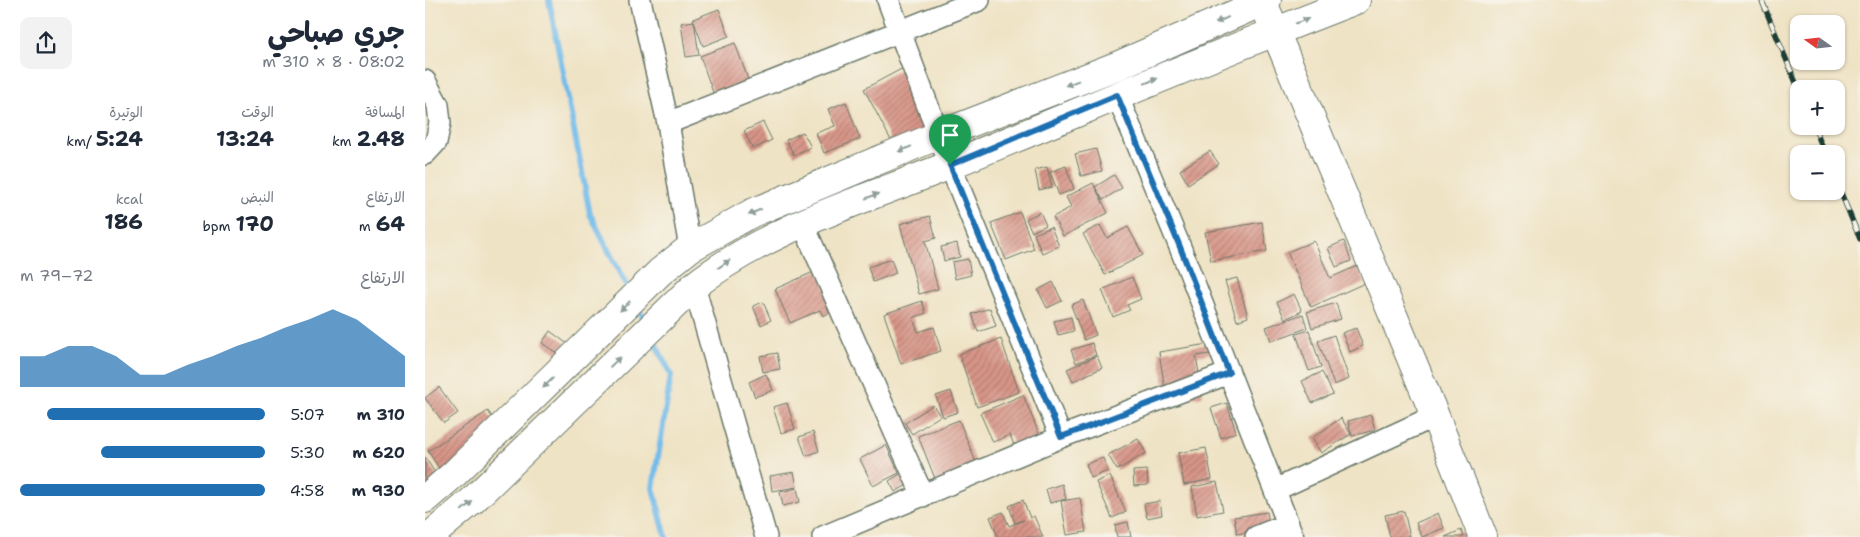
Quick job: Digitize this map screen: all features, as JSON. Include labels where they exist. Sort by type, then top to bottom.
[{"type":"main road","points":[[425,499],[454,474],[660,272],[690,248],[753,213],[939,135],[1119,65],[1264,0],[1275,31],[1435,416],[1483,537]]},
{"type":"main road","points":[[429,537],[472,501],[694,286],[734,258],[760,243],[803,224],[1275,31],[1356,0]]},
{"type":"street","points":[[640,0],[668,123],[690,248]]},
{"type":"street","points":[[888,0],[950,165],[1061,437]]},
{"type":"street","points":[[668,123],[979,0]]},
{"type":"street","points":[[425,80],[438,106],[439,123],[436,142],[425,154]]},
{"type":"street","points":[[1117,95],[1180,247],[1290,531],[1256,537]]},
{"type":"street","points":[[803,224],[923,496]]},
{"type":"street","points":[[694,286],[766,537]]},
{"type":"street","points":[[823,537],[1061,437],[1229,373]]},
{"type":"street","points":[[1275,490],[1435,416]]},
{"type":"building","points":[[719,9],[729,36],[703,46],[693,19]]},
{"type":"building","points":[[694,21],[699,55],[686,57],[681,23]]},
{"type":"building","points":[[735,43],[750,85],[715,98],[700,56]]},
{"type":"building","points":[[907,66],[939,124],[895,148],[864,89]]},
{"type":"building","points":[[846,102],[860,139],[824,153],[816,133],[835,126],[828,109]]},
{"type":"building","points":[[763,122],[772,140],[753,149],[744,131]]},
{"type":"building","points":[[803,132],[811,147],[794,155],[786,140]]},
{"type":"building","points":[[1096,149],[1102,171],[1081,176],[1075,154]]},
{"type":"building","points":[[1210,151],[1219,164],[1188,184],[1180,170]]},
{"type":"building","points":[[1066,166],[1074,189],[1059,195],[1050,172]]},
{"type":"building","points":[[1047,167],[1052,187],[1039,190],[1035,170]]},
{"type":"building","points":[[1114,175],[1122,188],[1103,200],[1095,187]]},
{"type":"building","points":[[1093,183],[1108,213],[1063,236],[1053,217],[1071,207],[1066,197]]},
{"type":"building","points":[[1020,212],[1034,249],[1006,260],[991,223]]},
{"type":"building","points":[[1040,212],[1046,225],[1032,232],[1026,219]]},
{"type":"building","points":[[930,216],[936,238],[925,241],[938,289],[919,294],[900,224]]},
{"type":"building","points":[[1262,222],[1267,251],[1211,261],[1205,232]]},
{"type":"building","points":[[1100,225],[1107,238],[1128,227],[1143,255],[1105,275],[1083,234]]},
{"type":"building","points":[[1051,227],[1059,246],[1042,253],[1034,234]]},
{"type":"building","points":[[1314,241],[1330,278],[1357,266],[1365,283],[1311,307],[1287,252]]},
{"type":"building","points":[[1344,241],[1351,261],[1336,267],[1328,248]]},
{"type":"building","points":[[957,243],[960,257],[944,261],[941,247]]},
{"type":"building","points":[[891,259],[896,273],[873,282],[868,267]]},
{"type":"building","points":[[968,259],[971,275],[955,279],[952,262]]},
{"type":"building","points":[[818,270],[835,310],[823,316],[820,310],[790,323],[775,289]]},
{"type":"building","points":[[1132,277],[1141,299],[1127,305],[1130,310],[1113,317],[1102,290]]},
{"type":"building","points":[[1237,278],[1248,317],[1237,321],[1225,281]]},
{"type":"building","points":[[1053,282],[1062,301],[1047,308],[1038,290]]},
{"type":"building","points":[[1294,294],[1302,311],[1285,319],[1277,302]]},
{"type":"building","points":[[1083,300],[1096,335],[1084,340],[1071,305]]},
{"type":"building","points":[[922,301],[926,313],[913,318],[918,332],[934,327],[941,351],[901,364],[884,314]]},
{"type":"building","points":[[763,302],[771,320],[761,325],[753,306]]},
{"type":"building","points":[[1336,303],[1341,319],[1312,328],[1307,312]]},
{"type":"building","points":[[990,308],[996,326],[978,332],[972,314]]},
{"type":"building","points":[[1303,314],[1307,328],[1271,341],[1266,327]]},
{"type":"building","points":[[1071,317],[1074,331],[1058,335],[1054,321]]},
{"type":"building","points":[[1356,328],[1363,346],[1350,352],[1342,333]]},
{"type":"building","points":[[1309,330],[1321,367],[1309,371],[1296,334]]},
{"type":"building","points":[[550,331],[573,348],[565,359],[542,343]]},
{"type":"building","points":[[1334,335],[1349,379],[1334,385],[1318,341]]},
{"type":"building","points":[[1001,339],[1019,392],[977,407],[959,354]]},
{"type":"building","points":[[1092,343],[1096,355],[1076,363],[1071,350]]},
{"type":"building","points":[[1214,343],[1216,353],[1196,356],[1203,396],[1167,402],[1159,352]]},
{"type":"building","points":[[777,353],[780,369],[763,372],[760,356]]},
{"type":"building","points":[[1097,356],[1102,368],[1073,381],[1067,369]]},
{"type":"building","points":[[1322,372],[1333,394],[1312,403],[1302,381]]},
{"type":"building","points":[[766,374],[773,390],[755,397],[749,382]]},
{"type":"building","points":[[439,387],[458,413],[444,423],[425,398]]},
{"type":"building","points":[[951,391],[958,412],[943,417],[936,396]]},
{"type":"building","points":[[1023,395],[1042,441],[1017,452],[1010,435],[993,442],[980,413]]},
{"type":"building","points":[[787,403],[795,429],[781,433],[773,407]]},
{"type":"building","points":[[1227,403],[1236,432],[1221,438],[1211,408]]},
{"type":"building","points":[[933,405],[940,416],[912,434],[905,423]]},
{"type":"building","points":[[488,411],[504,435],[444,476],[428,451]]},
{"type":"building","points":[[1371,415],[1375,430],[1352,436],[1348,421]]},
{"type":"building","points":[[1341,418],[1351,434],[1321,453],[1312,438]]},
{"type":"building","points":[[959,420],[977,465],[936,481],[918,436]]},
{"type":"building","points":[[813,432],[819,451],[806,456],[799,437]]},
{"type":"building","points":[[1138,439],[1146,453],[1117,470],[1108,455]]},
{"type":"building","points":[[886,445],[899,473],[873,486],[860,459]]},
{"type":"building","points":[[1206,448],[1212,479],[1184,485],[1178,453]]},
{"type":"building","points":[[425,457],[440,481],[425,490]]},
{"type":"building","points":[[1103,458],[1108,471],[1091,478],[1086,464]]},
{"type":"building","points":[[1147,470],[1148,485],[1134,486],[1133,471]]},
{"type":"building","points":[[905,471],[912,482],[895,492],[889,481]]},
{"type":"building","points":[[794,472],[797,487],[772,491],[770,476]]},
{"type":"building","points":[[1110,476],[1126,512],[1112,518],[1096,482]]},
{"type":"building","points":[[1217,482],[1223,511],[1197,516],[1192,487]]},
{"type":"building","points":[[1062,484],[1066,499],[1050,503],[1046,489]]},
{"type":"building","points":[[797,488],[800,502],[783,506],[780,492]]},
{"type":"building","points":[[1080,498],[1086,532],[1067,535],[1061,501]]},
{"type":"building","points":[[1023,500],[1030,518],[1034,516],[1043,537],[998,537],[990,517],[1003,512],[1009,526],[1024,520],[1015,523],[1009,506]]},
{"type":"building","points":[[1160,501],[1162,515],[1147,518],[1144,504]]},
{"type":"building","points":[[1404,511],[1410,537],[1390,537],[1385,515]]},
{"type":"building","points":[[1267,512],[1270,529],[1237,534],[1234,517]]},
{"type":"building","points":[[1438,513],[1444,528],[1422,537],[1416,523]]},
{"type":"building","points":[[1128,522],[1131,537],[1117,537],[1115,525]]},
{"type":"building","points":[[1461,530],[1464,537],[1445,537]]},
{"type":"waterway","points":[[549,0],[590,214],[630,293]]},
{"type":"waterway","points":[[636,304],[646,324]]},
{"type":"waterway","points":[[651,335],[671,375],[653,488],[666,537]]},
{"type":"railway","points":[[1762,1],[1795,80]]},
{"type":"railway","points":[[1818,135],[1821,145]]},
{"type":"railway","points":[[1844,200],[1860,239]]},
{"type":"route","points":[[1117,95],[1180,247],[1229,373],[1061,437],[950,165],[1117,95]]}]
